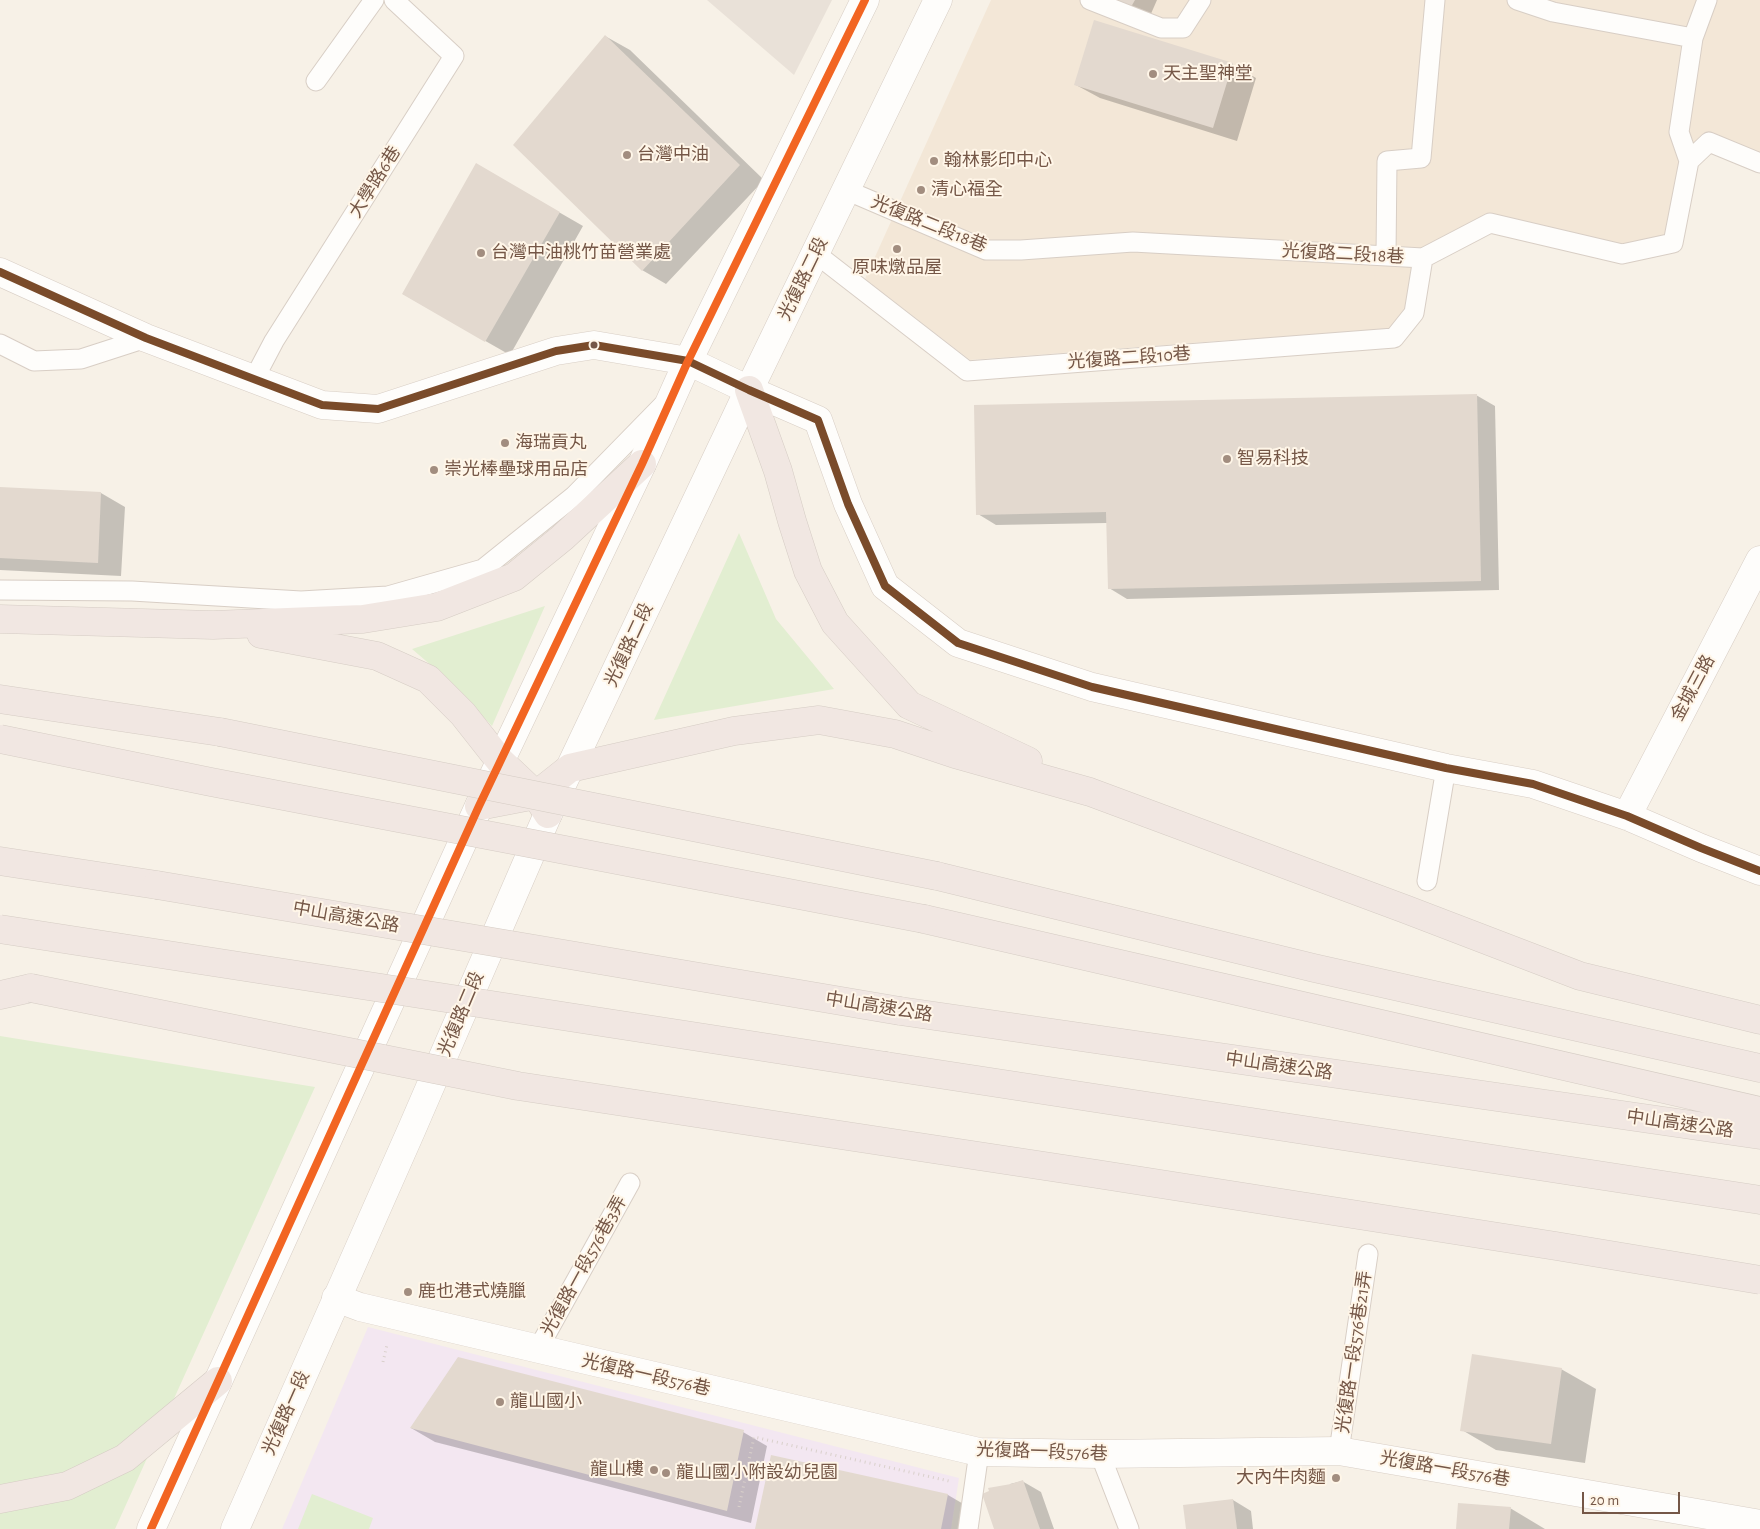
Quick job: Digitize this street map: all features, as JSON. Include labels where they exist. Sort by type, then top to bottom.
[{"type":"highway","points":[[749,390],[778,471],[808,570],[836,623],[909,705],[1090,792]]},
{"type":"highway","points":[[0,620],[213,625],[363,619],[437,607],[514,577],[562,538],[642,464]]},
{"type":"highway","points":[[213,625],[376,656],[428,680],[463,714],[500,761],[542,805]]},
{"type":"highway","points":[[0,699],[220,732],[937,876],[1324,970],[1760,1068]]},
{"type":"highway","points":[[570,768],[734,731],[819,720],[896,734],[955,754],[1090,792],[1580,976],[1760,1020]]},
{"type":"highway","points":[[0,739],[212,782],[924,919],[1760,1111]]},
{"type":"highway","points":[[479,806],[542,805]]},
{"type":"highway","name":"中山高速公路","points":[[0,861],[157,885],[900,1011],[1760,1135]]},
{"type":"highway","points":[[0,929],[1760,1200]]},
{"type":"highway","points":[[0,983],[518,1086],[1107,1175],[1760,1280]]},
{"type":"highway","points":[[0,995],[32,988]]},
{"type":"highway","points":[[0,1498],[67,1486],[125,1458],[218,1381]]},
{"type":"street","points":[[151,1529],[500,761],[642,464],[688,361],[866,0]]},
{"type":"street","name":"光復路二段","points":[[336,1298],[411,1131],[542,805],[570,768],[749,390],[938,0]]},
{"type":"street","points":[[0,272],[146,338],[322,405],[378,409],[556,351],[594,345],[688,361],[818,420],[848,504],[885,586],[958,643],[1092,687],[1446,768],[1533,784],[1626,816],[1760,871]]},
{"type":"street","name":"金城三路","points":[[1626,816],[1760,560]]},
{"type":"street","name":"光復路一段576巷","points":[[336,1298],[360,1307],[979,1452],[1100,1454],[1339,1451],[1760,1524]]},
{"type":"street","name":"光復路一段","points":[[236,1529],[336,1298]]},
{"type":"lane","points":[[316,81],[374,0]]},
{"type":"lane","name":"大學路6巷","points":[[254,379],[274,341],[454,56],[394,0]]},
{"type":"lane","points":[[1090,0],[1161,28],[1183,28],[1201,0]]},
{"type":"lane","points":[[1386,256],[1387,161],[1421,158],[1435,0]]},
{"type":"lane","points":[[1517,0],[1553,12],[1693,38]]},
{"type":"lane","points":[[1708,0],[1693,38],[1679,132],[1689,161],[1709,142],[1760,163]]},
{"type":"lane","name":"光復路二段18巷","points":[[846,190],[986,250],[1021,250],[1133,242],[1423,258],[1490,223],[1622,254],[1673,243],[1689,161]]},
{"type":"lane","name":"光復路二段10巷","points":[[815,253],[967,371],[1394,338],[1414,313],[1423,258]]},
{"type":"lane","points":[[0,344],[34,361],[81,359],[146,338]]},
{"type":"lane","points":[[0,590],[132,591],[301,601],[388,596],[483,569],[574,496],[673,394]]},
{"type":"lane","points":[[1427,881],[1446,768]]},
{"type":"lane","name":"光復路一段576巷3弄","points":[[538,1349],[630,1183]]},
{"type":"lane","name":"光復路一段576巷21弄","points":[[1339,1451],[1368,1254]]},
{"type":"lane","points":[[968,1529],[979,1452]]},
{"type":"lane","points":[[1100,1454],[1129,1529]]},
{"type":"path","points":[[739,1507],[754,1437],[974,1487]]},
{"type":"shaded area","points":[[707,0],[832,0],[794,75]]},
{"type":"shaded area","points":[[991,0],[1760,0],[1760,164],[1708,142],[1689,161],[1673,243],[1622,244],[1490,223],[1423,258],[1414,313],[1394,338],[1244,339],[970,360],[865,279]]},
{"type":"shaded area","name":"龍山國小","points":[[368,1327],[959,1478],[951,1529],[282,1529]]},
{"type":"green space","points":[[739,533],[776,619],[834,689],[654,720]]},
{"type":"green space","points":[[545,606],[492,726],[446,678],[412,649]]},
{"type":"green space","points":[[0,1036],[315,1087],[115,1529],[0,1529]]},
{"type":"green space","points":[[312,1494],[373,1518],[369,1529],[298,1529]]},
{"type":"building","points":[[1116,0],[1135,0],[1131,7]]},
{"type":"building","name":"天主聖神堂","points":[[1094,20],[1233,63],[1213,128],[1074,85]]},
{"type":"building","name":"台灣中油","points":[[605,35],[740,165],[642,271],[513,145]]},
{"type":"building","name":"台灣中油桃竹苗營業處","points":[[476,163],[560,212],[485,342],[402,294]]},
{"type":"building","name":"智易科技","points":[[1477,394],[1481,581],[1108,589],[1106,512],[976,515],[974,405]]},
{"type":"building","points":[[0,487],[101,492],[98,563],[0,558]]},
{"type":"building","points":[[1472,1354],[1562,1368],[1551,1444],[1460,1431]]},
{"type":"building","name":"龍山樓","points":[[458,1357],[744,1430],[727,1511],[410,1428]]},
{"type":"building","points":[[771,1455],[948,1494],[941,1529],[755,1529]]},
{"type":"building","points":[[1023,1480],[1040,1529],[994,1529],[982,1494],[989,1491],[988,1488]]},
{"type":"building","points":[[1233,1499],[1237,1529],[1186,1529],[1183,1505]]},
{"type":"building","points":[[1458,1503],[1511,1507],[1509,1529],[1456,1529]]},
{"type":"transit line","points":[[151,1529],[479,806],[642,464],[688,361],[865,0]]},
{"type":"transit line","points":[[0,272],[146,338],[322,405],[378,409],[556,351],[594,345],[688,361],[818,420],[848,504],[885,586],[958,643],[1092,687],[1446,768],[1533,784],[1627,816],[1760,871]]},
{"type":"place","name":"天主聖神堂","points":[[1153,74]]},
{"type":"place","name":"台灣中油","points":[[627,155]]},
{"type":"place","name":"翰林影印中心","points":[[934,161]]},
{"type":"place","name":"清心福全","points":[[921,190]]},
{"type":"place","name":"原味燉品屋","points":[[897,249]]},
{"type":"place","name":"台灣中油桃竹苗營業處","points":[[481,253]]},
{"type":"place","name":"海瑞貢丸","points":[[505,443]]},
{"type":"place","name":"智易科技","points":[[1227,459]]},
{"type":"place","name":"崇光棒壘球用品店","points":[[434,470]]},
{"type":"place","name":"鹿也港式燒臘","points":[[408,1292]]},
{"type":"place","name":"龍山國小","points":[[500,1402]]},
{"type":"place","name":"龍山樓","points":[[654,1470]]},
{"type":"place","name":"龍山國小附設幼兒園","points":[[666,1473]]},
{"type":"place","name":"大內牛肉麵","points":[[1336,1478]]}]
